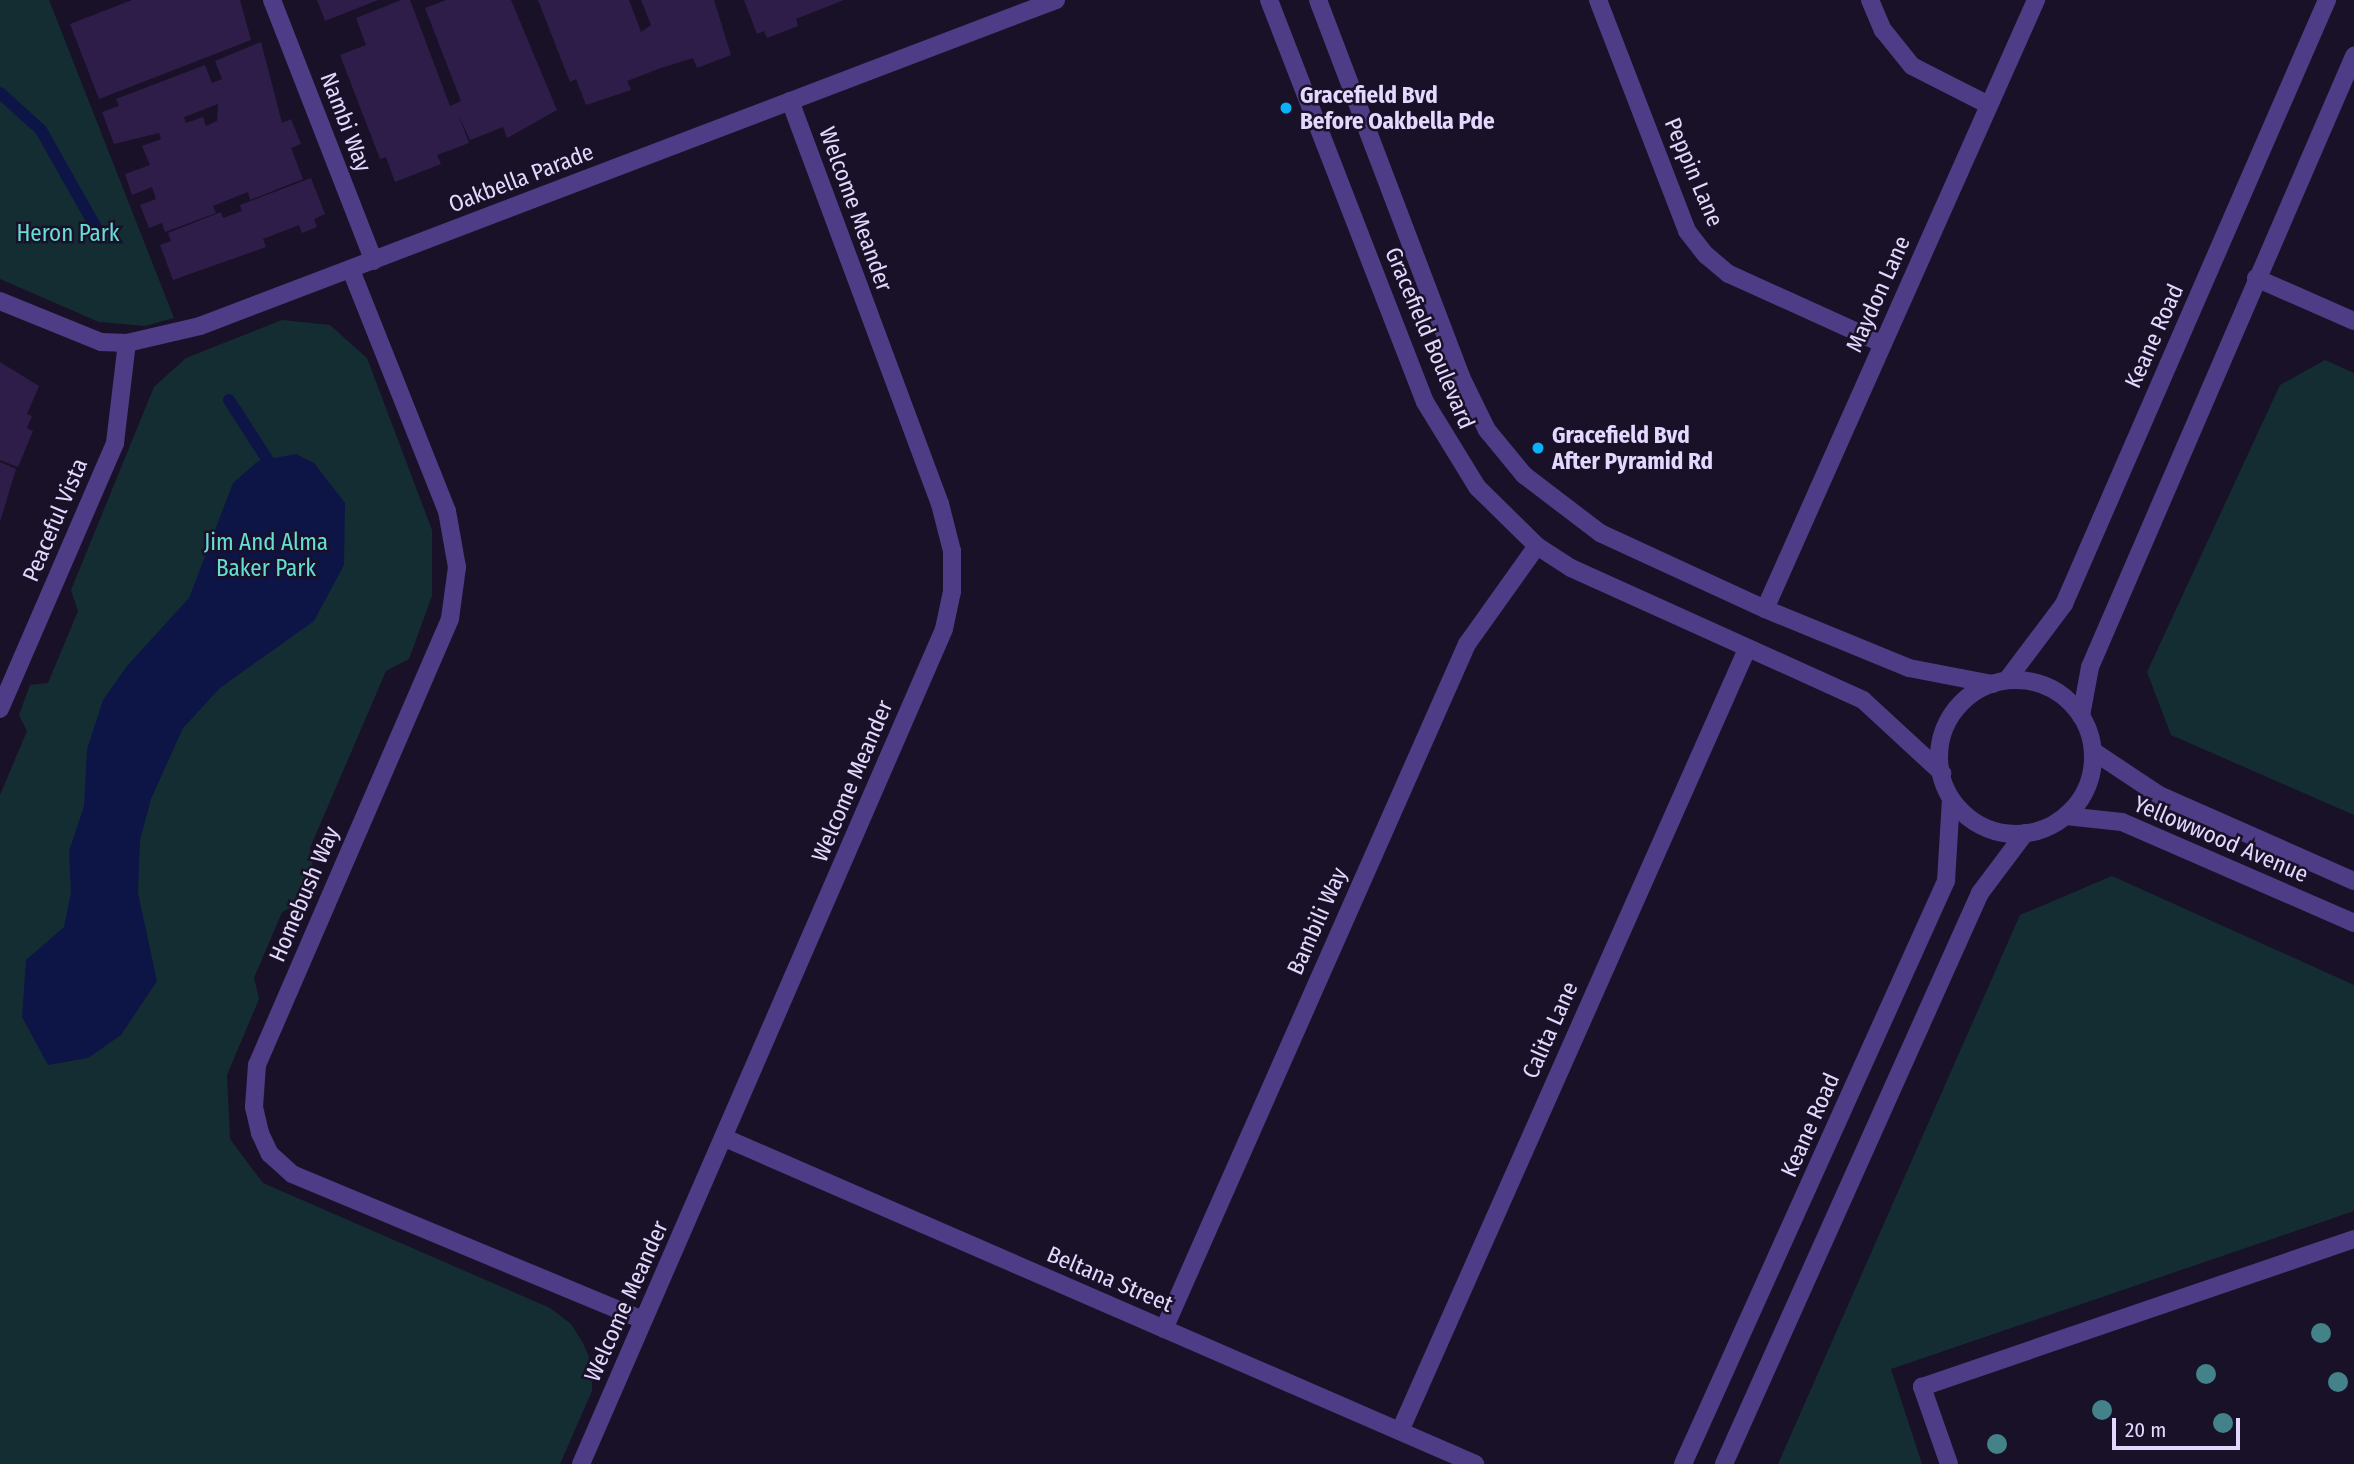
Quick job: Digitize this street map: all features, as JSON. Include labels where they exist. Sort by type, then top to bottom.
[{"type":"street","name":"Nambi Way","points":[[272,0],[374,261]]},
{"type":"street","name":"Oakbella Parade","points":[[0,301],[72,333],[127,344],[200,326],[1056,0]]},
{"type":"street","name":"Gracefield Boulevard","points":[[1269,0],[1437,427],[1477,487],[1537,546],[1571,568],[1863,700],[1942,773]]},
{"type":"street","name":"Gracefield Boulevard","points":[[1318,0],[1461,377],[1505,454],[1571,516],[1765,608],[1909,668],[2000,682]]},
{"type":"street","name":"Peppin Lane","points":[[1598,0],[1687,231],[1706,256],[1729,274],[1883,344]]},
{"type":"street","points":[[1870,0],[1883,30],[1912,66],[1989,105]]},
{"type":"street","name":"Maydon Lane","points":[[1765,608],[2036,0]]},
{"type":"street","name":"Keane Road","points":[[1683,1464],[1946,881],[1951,799],[1942,773],[1941,740],[1948,721],[1974,692],[2000,682],[2064,604],[2327,0]]},
{"type":"street","points":[[1724,1464],[1980,893],[2025,834],[2066,816],[2087,787],[2093,751],[2081,716],[2090,667],[2354,56]]},
{"type":"street","name":"Welcome Meander","points":[[582,1464],[944,629],[952,592],[952,551],[940,504],[790,100]]},
{"type":"street","name":"Homebush Way","points":[[351,270],[447,511],[457,567],[450,619],[257,1065],[254,1107],[260,1133],[270,1154],[292,1174],[317,1187],[643,1320]]},
{"type":"street","points":[[2256,278],[2354,321]]},
{"type":"street","name":"Peaceful Vista","points":[[0,709],[115,443],[127,344]]},
{"type":"street","name":"Bambili Way","points":[[1164,1329],[1467,644],[1537,546]]},
{"type":"street","name":"Calita Lane","points":[[1400,1431],[1747,649]]},
{"type":"street","points":[[2000,682],[2044,685],[2081,716]]},
{"type":"street","name":"Yellowwood Avenue","points":[[2093,751],[2160,795],[2354,881]]},
{"type":"street","name":"Keane Road","points":[[1951,799],[1976,823],[2025,834]]},
{"type":"street","name":"Yellowwood Avenue","points":[[2066,816],[2122,822],[2354,923]]},
{"type":"street","name":"Beltana Street","points":[[725,1138],[1475,1464]]},
{"type":"street","points":[[1949,1464],[1922,1387],[2354,1239]]},
{"type":"green space","name":"Heron Park","points":[[0,0],[49,0],[174,318],[145,326],[99,322],[0,279]]},
{"type":"green space","name":"Jim And Alma Baker Park","points":[[282,320],[330,325],[367,358],[432,530],[432,596],[409,659],[386,671],[310,848],[314,874],[302,902],[282,912],[254,978],[259,999],[227,1075],[230,1139],[263,1183],[550,1308],[571,1324],[583,1343],[592,1364],[592,1391],[560,1464],[0,1464],[0,795],[27,731],[19,715],[30,685],[48,683],[78,611],[71,590],[154,387],[186,358]]},
{"type":"green space","points":[[2325,360],[2354,373],[2354,815],[2171,735],[2147,672],[2280,385]]},
{"type":"green space","points":[[2112,876],[2354,985],[2354,1211],[1891,1369],[1922,1464],[1778,1464],[2020,915]]},
{"type":"shaded area","points":[[296,454],[314,463],[345,503],[344,565],[314,621],[220,688],[183,728],[151,799],[140,840],[138,893],[157,981],[121,1035],[88,1058],[48,1065],[22,1017],[26,960],[64,927],[71,893],[69,851],[84,806],[87,749],[103,700],[127,666],[189,598],[233,483],[258,461]]},
{"type":"building","points":[[132,0],[240,0],[251,40],[99,99],[70,24]]},
{"type":"building","points":[[317,0],[378,0],[325,21]]},
{"type":"building","points":[[401,0],[410,0],[450,106],[461,101],[425,8],[446,0],[511,0],[557,110],[507,138],[503,127],[470,140],[458,114],[469,143],[437,155],[441,164],[395,182],[386,157],[380,159],[340,55],[366,45],[356,18]]},
{"type":"building","points":[[538,0],[629,0],[641,32],[651,25],[641,0],[714,0],[731,55],[697,68],[693,58],[661,68],[627,81],[631,90],[586,105],[576,79],[570,82]]},
{"type":"building","points":[[744,0],[844,0],[796,19],[798,26],[767,38],[764,31],[757,34]]},
{"type":"building","points":[[261,42],[282,123],[291,119],[301,144],[291,148],[303,179],[250,200],[248,192],[213,206],[216,213],[165,232],[162,223],[149,228],[140,205],[156,199],[152,187],[132,195],[125,174],[150,165],[142,146],[161,139],[159,133],[114,144],[102,112],[119,106],[116,99],[205,65],[212,83],[222,79],[215,61]],"holes":[[[218,104],[217,121],[206,126],[203,117],[186,123],[184,117]]]},
{"type":"building","points":[[311,178],[325,214],[314,219],[317,227],[302,233],[299,225],[263,239],[266,247],[173,280],[160,245],[171,241],[168,233],[221,212],[223,218],[242,211],[240,205]]},
{"type":"building","points":[[0,362],[39,386],[27,414],[32,416],[27,428],[33,431],[18,467],[0,460]]},
{"type":"building","points":[[0,462],[16,469],[0,522]]},
{"type":"waterway","points":[[0,93],[41,130],[99,233]]},
{"type":"waterway","points":[[229,400],[267,459]]},
{"type":"place","name":"Gracefield Bvd Before Oakbella Pde","points":[[1286,108]]},
{"type":"place","name":"Gracefield Bvd After Pyramid Rd","points":[[1538,448]]}]
